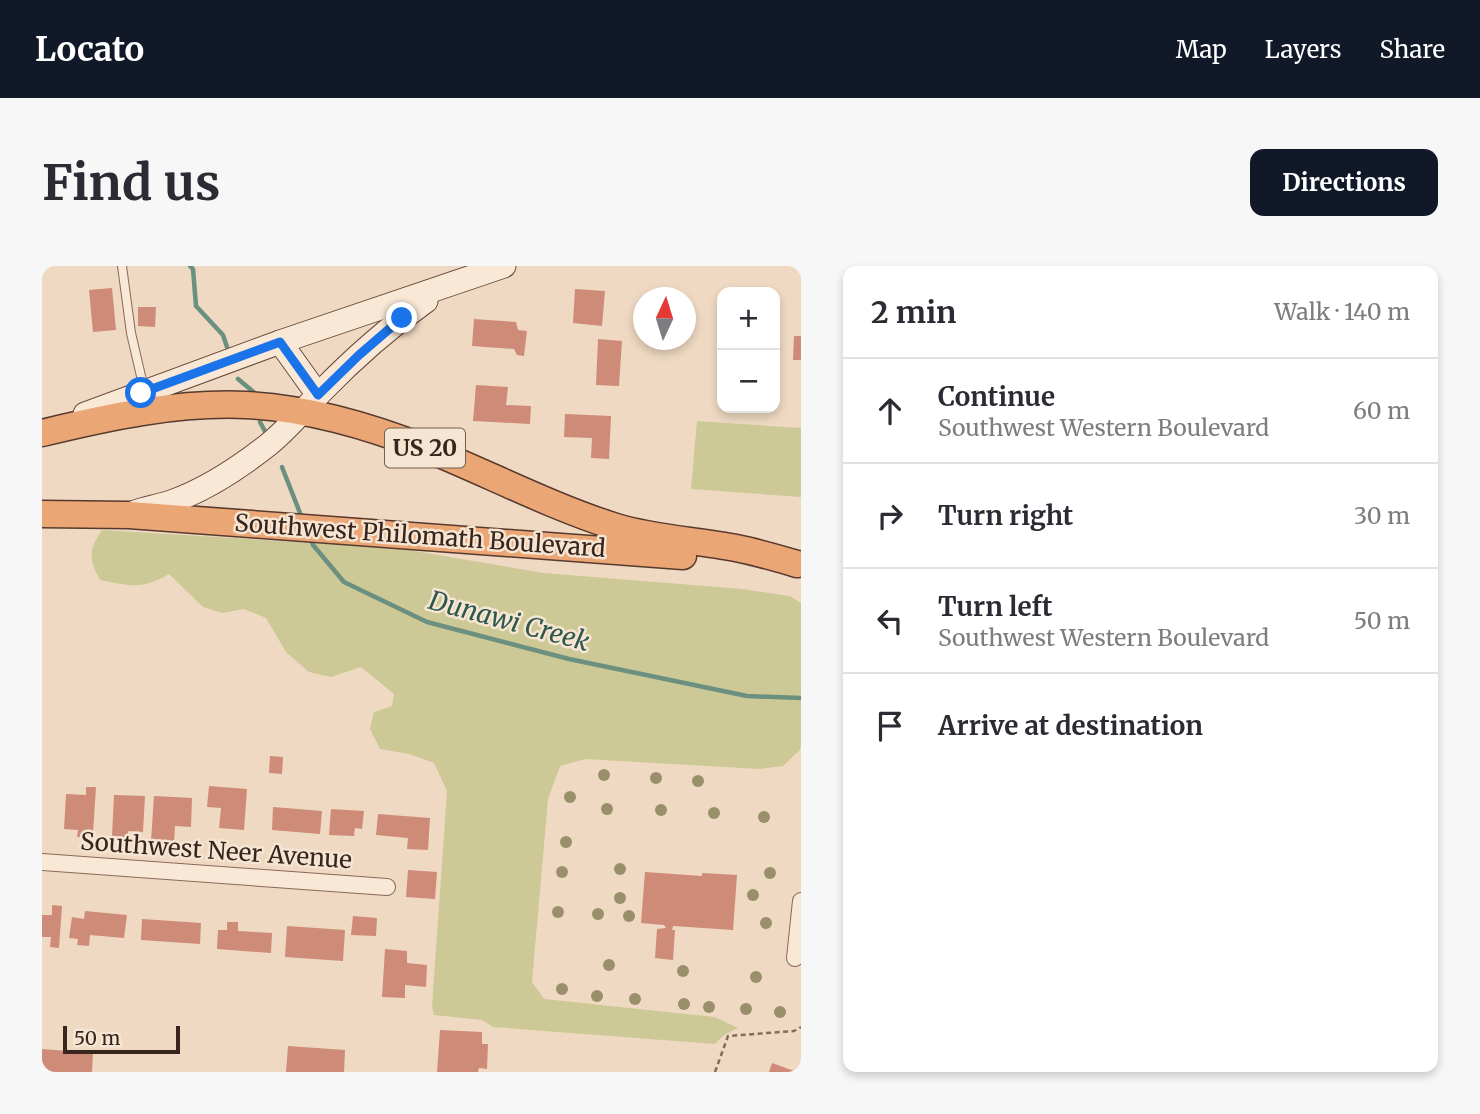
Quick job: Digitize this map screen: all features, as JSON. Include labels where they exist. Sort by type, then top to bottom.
[{"type":"highway","name":"Southwest Philomath Boulevard","points":[[42,432],[161,410],[311,404],[366,428],[424,448],[549,502],[618,527],[664,538],[734,548],[799,564]]},
{"type":"highway","name":"Southwest Philomath Boulevard","points":[[44,508],[799,564]]},
{"type":"main road","points":[[42,432],[280,342],[504,266]]},
{"type":"main road","points":[[129,515],[191,493],[239,466],[268,445],[359,355],[402,318],[459,282]]},
{"type":"main road","points":[[280,342],[311,404]]},
{"type":"street","name":"Southwest Neer Avenue","points":[[42,862],[387,887]]},
{"type":"street","points":[[795,958],[801,901]]},
{"type":"lane","points":[[122,266],[131,333],[145,391]]},
{"type":"path","points":[[715,1072],[728,1036],[794,1031],[801,1027]]},
{"type":"shaded area","points":[[697,421],[801,428],[801,497],[691,489]]},
{"type":"shaded area","points":[[102,530],[397,548],[544,573],[742,589],[790,596],[801,603],[801,744],[800,750],[783,766],[759,769],[585,759],[560,766],[548,799],[532,982],[544,999],[715,1017],[738,1028],[724,1035],[715,1044],[493,1027],[482,1020],[434,1015],[432,1007],[447,791],[434,763],[409,754],[380,749],[370,729],[374,712],[392,706],[394,694],[361,667],[331,677],[309,672],[286,652],[266,618],[244,609],[222,613],[203,607],[169,574],[143,585],[100,580],[94,566],[92,550]]},
{"type":"building","points":[[112,288],[116,330],[93,332],[89,290]]},
{"type":"building","points":[[575,289],[605,291],[602,326],[573,323]]},
{"type":"building","points":[[138,307],[156,307],[155,327],[138,326]]},
{"type":"building","points":[[474,319],[516,322],[518,330],[527,331],[524,356],[517,355],[514,349],[472,346]]},
{"type":"building","points":[[794,336],[801,336],[801,360],[793,360]]},
{"type":"building","points":[[598,339],[622,341],[619,386],[596,385]]},
{"type":"building","points":[[476,385],[508,387],[506,405],[531,406],[530,424],[473,421]]},
{"type":"building","points":[[565,414],[611,416],[609,459],[591,458],[592,438],[564,437]]},
{"type":"building","points":[[270,756],[283,757],[282,774],[269,773]]},
{"type":"building","points":[[209,786],[247,789],[244,830],[219,828],[221,808],[207,807]]},
{"type":"building","points":[[86,787],[96,787],[93,833],[86,832],[85,837],[77,837],[78,830],[64,829],[66,794],[86,795]]},
{"type":"building","points":[[114,795],[145,796],[143,832],[128,831],[128,837],[112,836]]},
{"type":"building","points":[[154,796],[192,798],[191,827],[175,826],[174,842],[151,841]]},
{"type":"building","points":[[273,807],[322,811],[320,834],[272,830]]},
{"type":"building","points":[[331,809],[364,811],[362,829],[355,828],[354,836],[329,835]]},
{"type":"building","points":[[378,814],[430,818],[428,850],[407,849],[408,838],[376,835]]},
{"type":"building","points":[[408,870],[437,872],[435,899],[406,897]]},
{"type":"building","points":[[645,872],[702,876],[702,873],[737,875],[733,930],[673,926],[673,960],[655,958],[657,929],[666,928],[664,925],[641,923]]},
{"type":"building","points":[[52,905],[62,906],[59,948],[50,947],[51,937],[42,937],[42,915],[52,915]]},
{"type":"building","points":[[85,911],[127,915],[124,938],[90,935],[89,946],[77,945],[78,939],[69,938],[72,917],[84,919]]},
{"type":"building","points":[[353,916],[377,918],[376,936],[351,935]]},
{"type":"building","points":[[142,919],[201,923],[200,944],[141,940]]},
{"type":"building","points":[[227,922],[238,922],[238,931],[272,933],[271,953],[217,949],[218,930],[227,930]]},
{"type":"building","points":[[287,926],[345,930],[343,961],[285,957]]},
{"type":"building","points":[[385,949],[407,951],[407,963],[427,965],[426,987],[405,985],[405,998],[382,997]]},
{"type":"building","points":[[440,1030],[482,1032],[482,1044],[488,1044],[487,1069],[479,1068],[478,1072],[437,1072]]},
{"type":"building","points":[[288,1046],[345,1050],[344,1072],[286,1072]]},
{"type":"building","points":[[42,1049],[93,1053],[92,1072],[42,1072]]},
{"type":"building","points":[[772,1063],[797,1072],[769,1072]]},
{"type":"waterway","name":"Dunawi Creek","points":[[190,266],[193,269],[196,306],[223,335],[227,347]]},
{"type":"waterway","name":"Dunawi Creek","points":[[238,379],[256,394]]},
{"type":"waterway","name":"Dunawi Creek","points":[[260,422],[267,435]]},
{"type":"waterway","name":"Dunawi Creek","points":[[282,467],[302,518]]},
{"type":"waterway","name":"Dunawi Creek","points":[[309,536],[313,545],[344,582],[427,622],[569,659],[747,696],[801,698]]},
{"type":"route","points":[[141,393],[280,342],[318,395],[402,318]]}]
